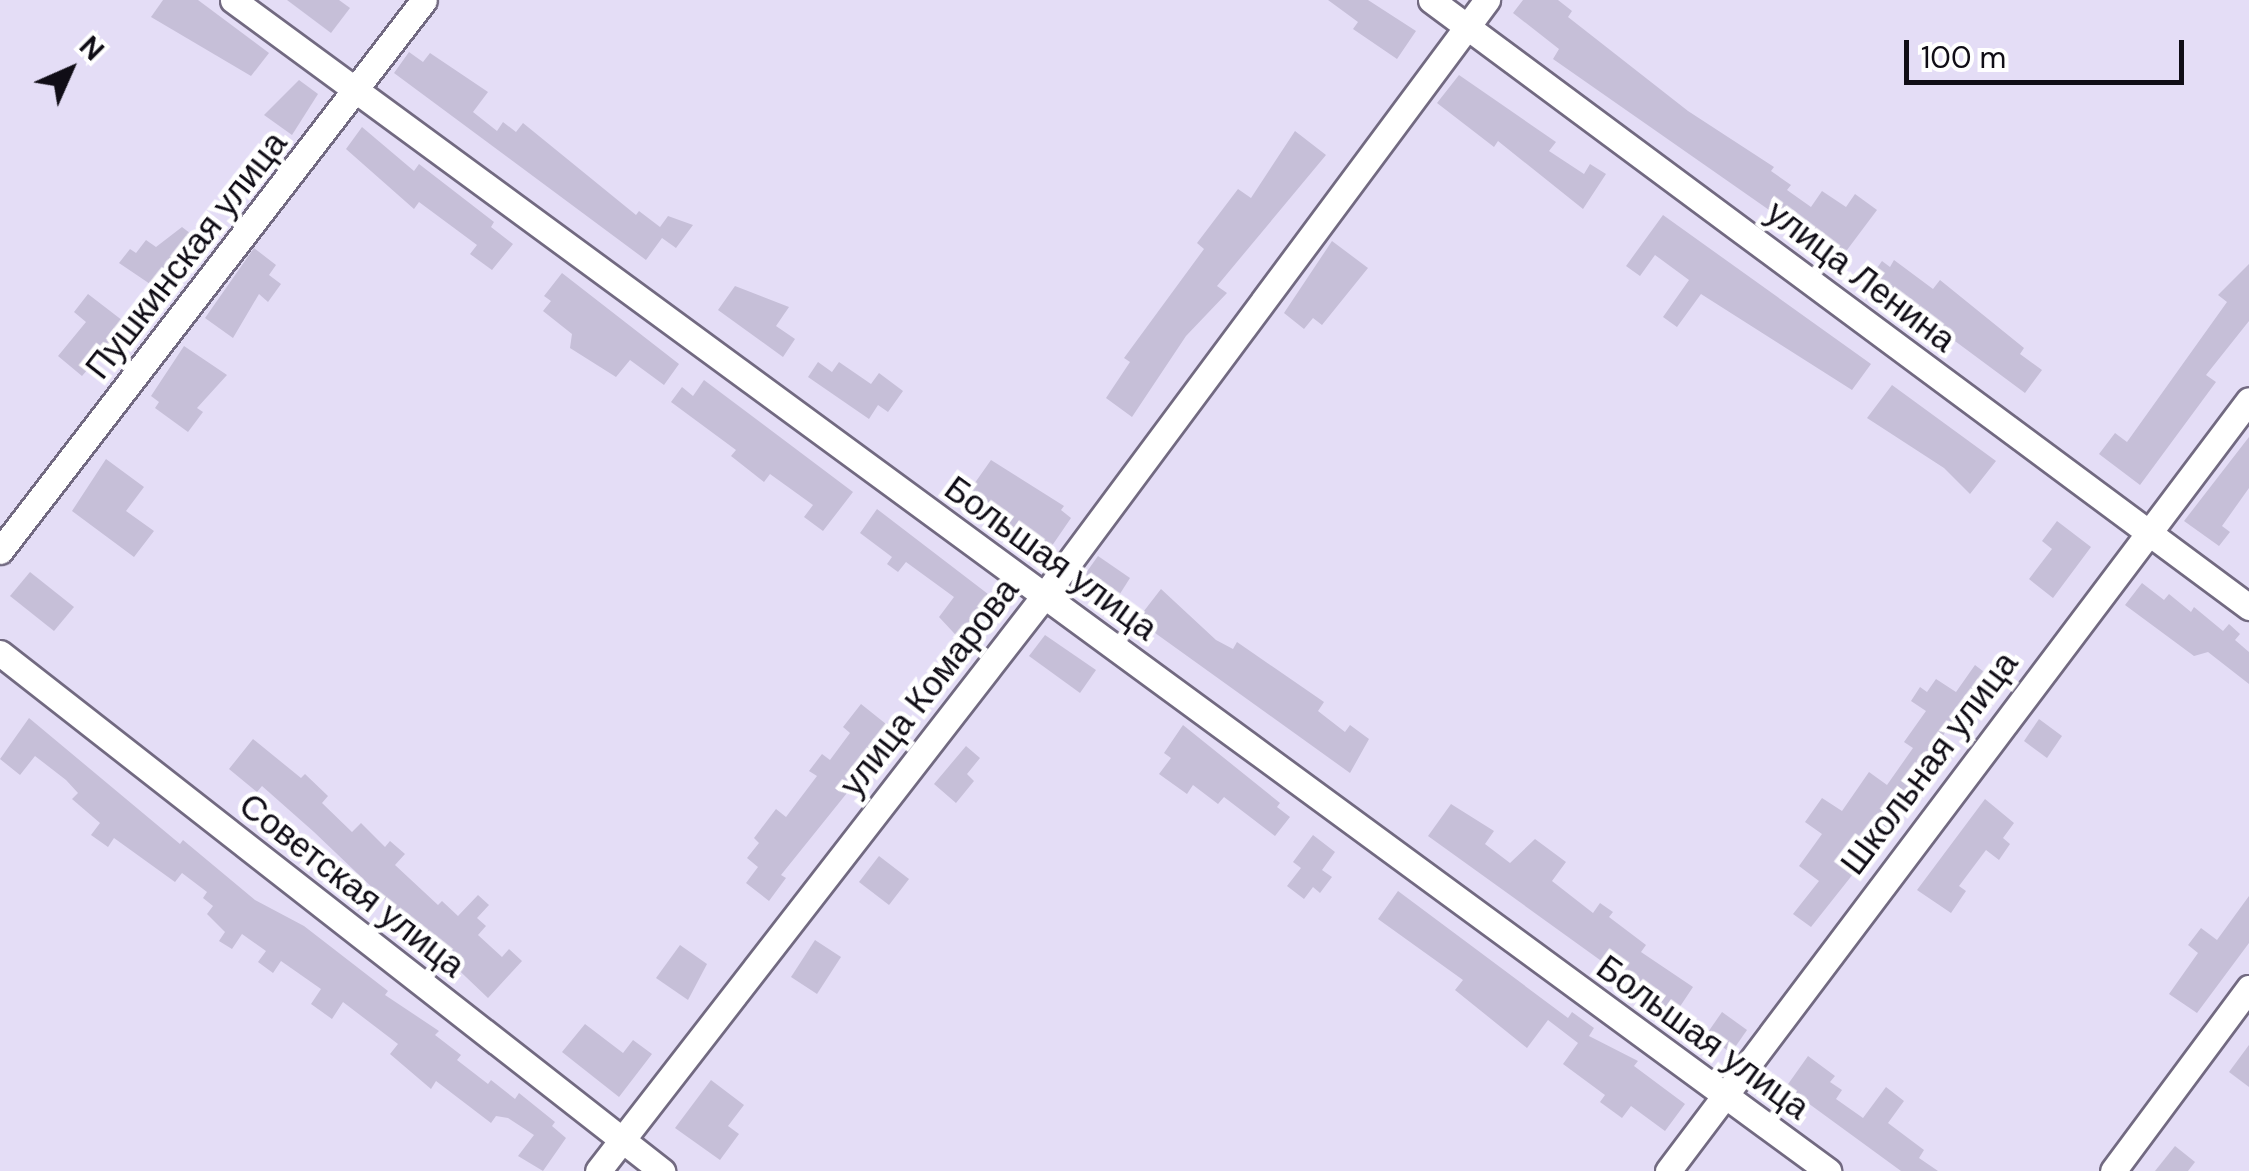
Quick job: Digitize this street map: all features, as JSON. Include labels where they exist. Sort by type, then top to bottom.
[{"type":"street","name":"Большая улица","points":[[234,0],[1828,1171]]},
{"type":"street","name":"Пушкинская улица","points":[[0,551],[424,0]]},
{"type":"street","name":"улица Ленина","points":[[1432,0],[2249,607]]},
{"type":"street","name":"улица Комарова","points":[[598,1171],[1044,596],[1487,0]]},
{"type":"street","name":"Школьная улица","points":[[1668,1171],[2249,400]]},
{"type":"street","name":"Советская улица","points":[[0,653],[662,1171]]},
{"type":"street","points":[[2114,1171],[2249,988]]},
{"type":"building","points":[[163,0],[198,0],[269,53],[251,76],[151,17]]},
{"type":"building","points":[[287,0],[339,0],[350,8],[331,33]]},
{"type":"building","points":[[1328,0],[1368,0],[1416,31],[1397,59],[1353,29],[1358,22]]},
{"type":"building","points":[[1523,0],[1558,0],[1572,11],[1568,17],[1688,111],[1774,167],[1771,171],[1791,185],[1787,190],[1811,207],[1822,191],[1846,207],[1855,194],[1877,210],[1844,254],[1775,207],[1772,212],[1553,59],[1559,49],[1513,13]]},
{"type":"building","points":[[409,52],[423,62],[430,53],[488,92],[473,112],[497,131],[503,122],[516,132],[523,123],[636,215],[639,211],[660,227],[668,216],[693,225],[676,248],[662,238],[646,260],[394,73]]},
{"type":"building","points":[[1459,75],[1556,142],[1549,151],[1584,174],[1590,164],[1606,174],[1583,209],[1498,141],[1494,147],[1437,103]]},
{"type":"building","points":[[299,80],[318,94],[292,135],[264,115]]},
{"type":"building","points":[[362,127],[414,171],[419,164],[494,222],[491,227],[513,244],[492,270],[470,254],[477,245],[419,202],[414,209],[346,149]]},
{"type":"building","points":[[1295,131],[1326,155],[1217,286],[1227,293],[1186,336],[1132,417],[1106,398],[1130,362],[1124,358],[1204,249],[1197,243],[1238,189],[1251,198]]},
{"type":"building","points":[[1663,215],[1871,364],[1852,390],[1701,294],[1677,327],[1663,317],[1689,280],[1655,255],[1640,276],[1626,266]]},
{"type":"building","points":[[182,227],[199,240],[156,288],[119,263],[130,249],[136,253],[146,240],[156,247]]},
{"type":"building","points":[[1332,241],[1368,268],[1322,325],[1313,318],[1304,329],[1284,313]]},
{"type":"building","points":[[254,248],[276,265],[269,275],[281,284],[268,302],[259,294],[233,338],[205,318]]},
{"type":"building","points":[[1894,260],[1933,289],[1940,280],[2024,348],[2020,354],[2042,370],[2025,393],[1870,278],[1882,261],[1890,267]]},
{"type":"building","points":[[2249,264],[2249,321],[2206,375],[2216,382],[2140,485],[2099,454],[2115,433],[2127,442],[2227,302],[2218,295]]},
{"type":"building","points":[[562,273],[679,364],[664,385],[630,360],[616,377],[570,348],[572,334],[543,311],[551,301],[544,296]]},
{"type":"building","points":[[735,286],[789,307],[776,326],[795,339],[783,357],[718,310]]},
{"type":"building","points":[[88,294],[127,324],[82,376],[58,356],[86,322],[74,312]]},
{"type":"building","points":[[184,346],[227,375],[197,408],[203,412],[188,432],[155,408],[159,402],[151,396]]},
{"type":"building","points":[[818,362],[832,372],[839,362],[871,384],[879,373],[903,391],[888,412],[878,405],[869,419],[808,377]]},
{"type":"building","points":[[704,380],[853,492],[823,531],[804,517],[813,505],[770,474],[764,482],[731,456],[736,450],[671,402],[682,387],[693,396]]},
{"type":"building","points":[[1892,385],[1996,461],[1970,494],[1944,468],[1867,418]]},
{"type":"building","points":[[2249,437],[2249,488],[2222,526],[2230,532],[2219,546],[2184,521]]},
{"type":"building","points":[[106,459],[144,487],[126,511],[154,531],[134,557],[72,511]]},
{"type":"building","points":[[991,460],[1064,506],[1061,510],[1071,518],[1047,553],[965,497]]},
{"type":"building","points":[[877,509],[1001,604],[966,646],[939,617],[954,597],[906,562],[898,572],[887,564],[892,557],[860,533]]},
{"type":"building","points":[[2057,521],[2091,547],[2053,598],[2029,579],[2052,549],[2042,541]]},
{"type":"building","points":[[1098,556],[1130,578],[1116,600],[1083,577]]},
{"type":"building","points":[[30,572],[74,607],[54,631],[10,596]]},
{"type":"building","points":[[2142,583],[2164,600],[2169,594],[2191,612],[2194,607],[2223,631],[2229,624],[2240,634],[2235,640],[2249,652],[2249,684],[2208,652],[2194,656],[2125,605]]},
{"type":"building","points":[[1161,589],[1216,640],[1233,649],[1237,642],[1324,702],[1318,711],[1345,732],[1350,725],[1369,739],[1350,773],[1137,620]]},
{"type":"building","points":[[1045,635],[1096,670],[1080,693],[1029,656]]},
{"type":"building","points":[[1975,665],[1996,681],[1958,733],[1948,726],[1911,801],[1811,927],[1793,914],[1819,881],[1799,866],[1822,834],[1805,822],[1822,798],[1842,811],[1869,772],[1887,785],[1913,748],[1904,742],[1926,711],[1911,701],[1920,687],[1927,692],[1936,679],[1956,692]]},
{"type":"building","points":[[861,704],[896,732],[781,875],[786,878],[769,901],[746,883],[758,867],[747,858],[759,843],[754,838],[776,809],[786,817],[817,776],[809,771],[822,754],[830,760],[850,733],[843,727]]},
{"type":"building","points":[[29,718],[180,844],[183,840],[255,900],[304,926],[388,991],[385,995],[439,1031],[435,1035],[461,1055],[457,1060],[488,1084],[491,1080],[515,1099],[519,1093],[555,1122],[552,1126],[566,1138],[543,1171],[518,1156],[534,1135],[508,1118],[496,1116],[491,1123],[436,1081],[431,1089],[390,1054],[398,1044],[343,1002],[332,1019],[311,1004],[321,989],[281,961],[273,973],[258,962],[266,951],[242,934],[232,949],[219,941],[225,932],[207,914],[213,906],[203,898],[207,892],[182,873],[175,882],[114,838],[108,847],[91,835],[100,823],[72,799],[78,793],[66,780],[35,756],[20,775],[0,759]]},
{"type":"building","points":[[2039,719],[2062,736],[2047,758],[2024,741]]},
{"type":"building","points":[[1183,725],[1280,803],[1277,807],[1290,817],[1275,836],[1224,797],[1218,804],[1193,785],[1187,794],[1159,774],[1171,758],[1164,753]]},
{"type":"building","points":[[253,739],[301,778],[305,774],[328,796],[322,803],[352,832],[361,823],[385,847],[390,841],[405,854],[395,865],[438,905],[442,901],[458,916],[478,895],[489,905],[477,918],[486,926],[478,935],[502,957],[509,949],[522,961],[488,998],[262,786],[257,792],[229,769]]},
{"type":"building","points":[[966,746],[980,758],[967,774],[974,781],[956,803],[934,784]]},
{"type":"building","points":[[1985,799],[2014,823],[2003,838],[2010,844],[1999,860],[1986,850],[1959,886],[1966,891],[1951,913],[1917,890]]},
{"type":"building","points":[[1451,804],[1494,831],[1485,844],[1510,863],[1535,839],[1566,862],[1552,881],[1593,913],[1600,903],[1613,912],[1609,917],[1646,945],[1641,952],[1693,987],[1675,1014],[1428,836]]},
{"type":"building","points":[[1313,835],[1335,852],[1322,870],[1332,877],[1320,893],[1313,887],[1304,899],[1287,886],[1301,868],[1293,862]]},
{"type":"building","points":[[879,856],[909,879],[889,905],[859,882]]},
{"type":"building","points":[[1398,891],[1568,1018],[1572,1012],[1594,1028],[1589,1036],[1638,1061],[1634,1066],[1685,1104],[1665,1131],[1631,1106],[1622,1118],[1600,1102],[1605,1095],[1563,1064],[1578,1043],[1548,1020],[1527,1048],[1455,990],[1463,980],[1378,919]]},
{"type":"building","points":[[2249,896],[2249,943],[2197,1013],[2169,994],[2198,953],[2188,945],[2201,928],[2217,940]]},
{"type":"building","points":[[815,940],[841,957],[817,994],[791,977]]},
{"type":"building","points":[[680,945],[707,964],[688,1000],[656,978]]},
{"type":"building","points":[[1722,1012],[1747,1030],[1731,1053],[1706,1035]]},
{"type":"building","points":[[585,1024],[623,1053],[633,1040],[652,1054],[619,1097],[562,1052]]},
{"type":"building","points":[[2249,1045],[2249,1087],[2229,1072]]},
{"type":"building","points":[[1808,1056],[1835,1076],[1830,1082],[1842,1090],[1836,1099],[1863,1118],[1886,1087],[1904,1101],[1888,1123],[1924,1150],[1919,1158],[1938,1171],[1901,1171],[1786,1087]]},
{"type":"building","points":[[711,1080],[744,1105],[728,1126],[739,1134],[720,1160],[675,1128]]},
{"type":"building","points":[[2175,1146],[2195,1162],[2188,1171],[2155,1171]]}]
